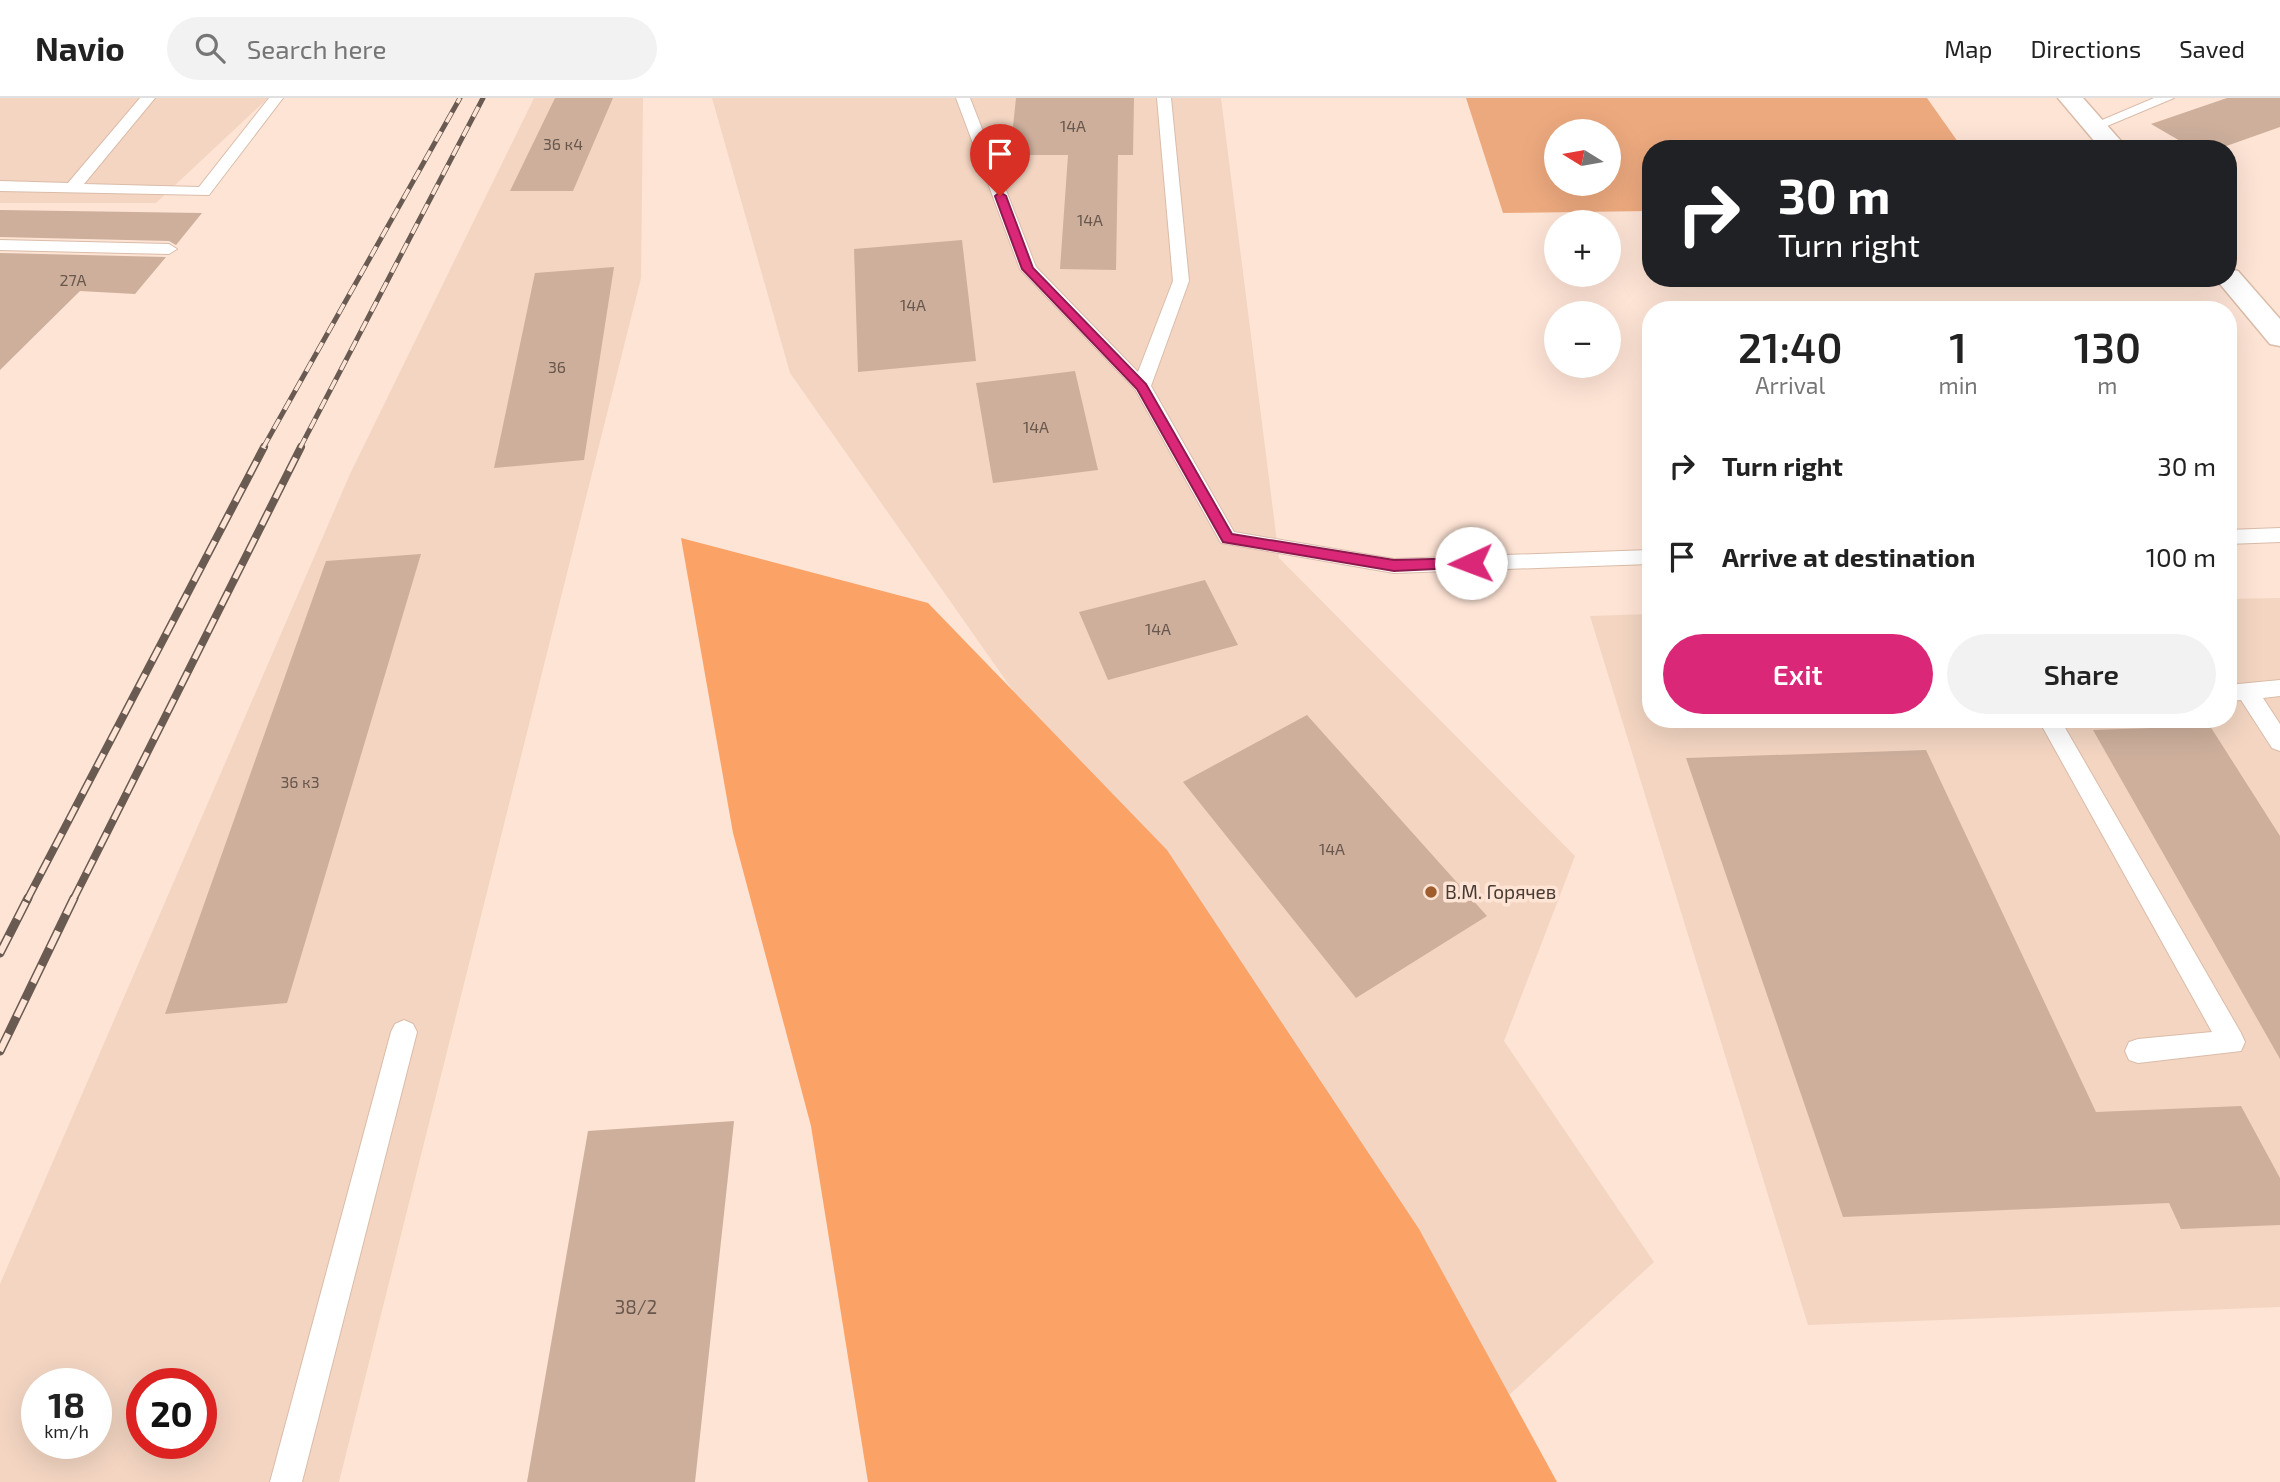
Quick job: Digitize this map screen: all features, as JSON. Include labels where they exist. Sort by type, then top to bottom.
[{"type":"street","points":[[2070,98],[2107,140]]},
{"type":"street","points":[[2237,287],[2280,337]]},
{"type":"lane","points":[[72,188],[148,98]]},
{"type":"lane","points":[[0,186],[203,192],[276,98]]},
{"type":"lane","points":[[963,98],[1028,269],[1142,386],[1228,538],[1394,566],[1642,557]]},
{"type":"lane","points":[[1142,386],[1181,281],[1164,98]]},
{"type":"lane","points":[[2095,126],[2167,98]]},
{"type":"lane","points":[[0,245],[169,250]]},
{"type":"lane","points":[[2237,537],[2280,536]]},
{"type":"lane","points":[[2238,692],[2280,688]]},
{"type":"lane","points":[[2238,692],[2280,743]]},
{"type":"lane","points":[[2054,728],[2232,1042],[2138,1051]]},
{"type":"lane","points":[[286,1482],[404,1032]]},
{"type":"shaded area","points":[[0,98],[268,98],[156,203],[0,203]]},
{"type":"shaded area","points":[[534,98],[643,98],[641,278],[339,1482],[0,1482],[0,1284],[350,474]]},
{"type":"shaded area","points":[[712,98],[1221,98],[1279,558],[1575,856],[1504,1041],[1654,1262],[1508,1396],[790,373]]},
{"type":"shaded area","points":[[1466,98],[1927,98],[1957,140],[1642,140],[1642,211],[1544,210],[1544,212],[1503,213]]},
{"type":"shaded area","points":[[681,538],[928,603],[1167,850],[1419,1229],[1557,1482],[868,1482],[811,1126],[733,833]]},
{"type":"shaded area","points":[[2280,598],[2280,1307],[1808,1325],[1590,616],[1642,614],[1642,728],[2237,728],[2237,599]]},
{"type":"building","points":[[555,98],[613,98],[573,191],[510,191]]},
{"type":"building","points":[[1016,98],[1134,98],[1133,155],[1118,155],[1116,270],[1060,269],[1068,155],[1010,155]]},
{"type":"building","points":[[2227,98],[2280,98],[2280,127],[2237,142],[2237,140],[2179,140],[2151,124]]},
{"type":"building","points":[[0,210],[202,213],[176,245],[169,241],[0,237]]},
{"type":"building","points":[[962,240],[976,361],[858,372],[854,249]]},
{"type":"building","points":[[0,253],[166,257],[135,294],[80,291],[0,370]]},
{"type":"building","points":[[614,267],[584,460],[494,468],[535,273]]},
{"type":"building","points":[[1075,371],[1098,470],[993,483],[976,383]]},
{"type":"building","points":[[421,554],[287,1003],[165,1014],[326,561]]},
{"type":"building","points":[[1205,580],[1238,645],[1108,680],[1079,612]]},
{"type":"building","points":[[1307,715],[1487,916],[1356,998],[1183,782]]},
{"type":"building","points":[[2211,728],[2280,836],[2280,1059],[2093,730]]},
{"type":"building","points":[[1926,750],[2096,1112],[2241,1106],[2280,1178],[2280,1225],[2181,1229],[2169,1203],[1843,1217],[1686,758]]},
{"type":"building","points":[[734,1121],[695,1482],[527,1482],[588,1131]]},
{"type":"railway","points":[[263,448],[460,98]]},
{"type":"railway","points":[[300,448],[483,98]]},
{"type":"railway","points":[[27,900],[264,447]]},
{"type":"railway","points":[[74,898],[301,447]]},
{"type":"railway","points":[[0,953],[28,898]]},
{"type":"railway","points":[[0,1051],[74,898]]},
{"type":"place","name":"В.М. Горячев","points":[[1431,892]]},
{"type":"route","points":[[1000,196],[1028,269],[1142,386],[1228,538],[1394,566],[1471,563]]}]
